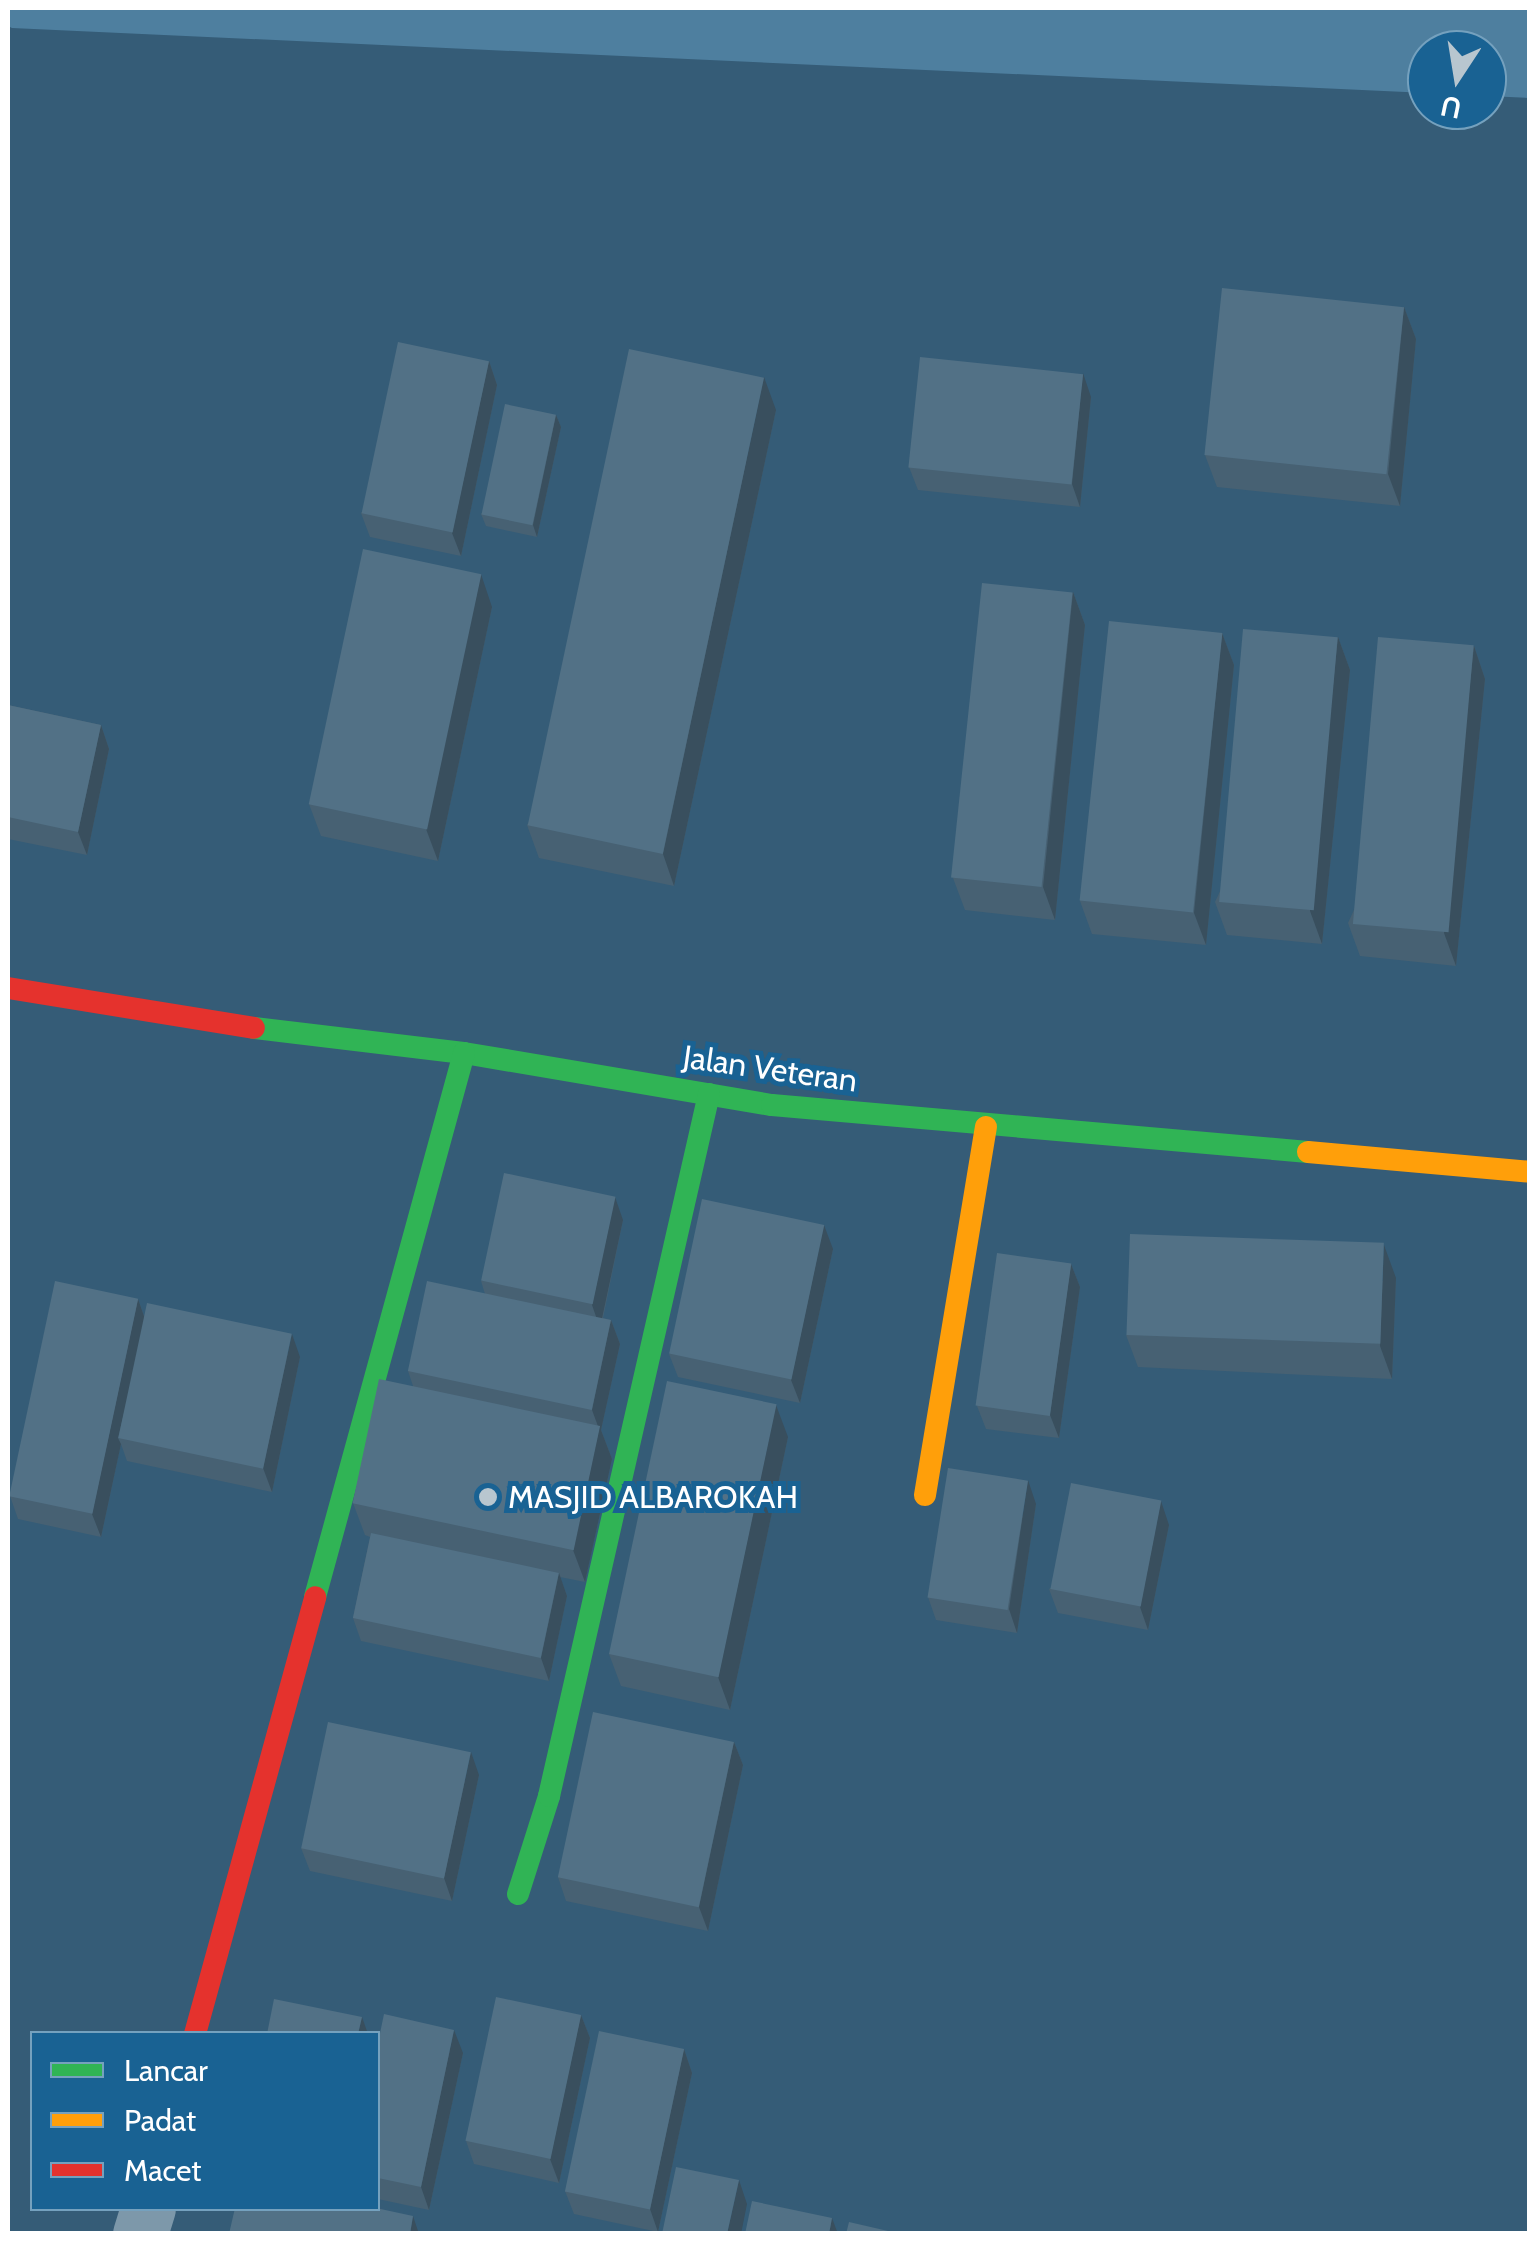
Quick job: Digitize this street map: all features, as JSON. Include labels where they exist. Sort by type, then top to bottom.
[{"type":"street","name":"Jalan Veteran","points":[[8,988],[166,1016],[464,1054],[772,1105],[986,1127],[1530,1172]]},
{"type":"street","points":[[196,2031],[464,1054]]},
{"type":"street","points":[[518,1894],[548,1796],[709,1094]]},
{"type":"street","points":[[925,1495],[986,1127]]},
{"type":"water","points":[[8,8],[1529,8],[1529,98],[1507,97],[1507,30],[1407,30],[1407,92],[8,26]]},
{"type":"building","points":[[1222,288],[1404,307],[1386,474],[1204,455]]},
{"type":"building","points":[[398,342],[489,361],[453,533],[362,513]]},
{"type":"building","points":[[629,349],[764,378],[663,854],[528,825]]},
{"type":"building","points":[[920,357],[1083,374],[1071,485],[908,467]]},
{"type":"building","points":[[505,404],[556,415],[532,525],[482,515]]},
{"type":"building","points":[[363,549],[481,574],[427,829],[309,804]]},
{"type":"building","points":[[982,583],[1073,593],[1042,887],[951,877]]},
{"type":"building","points":[[1109,621],[1222,633],[1193,912],[1080,900]]},
{"type":"building","points":[[1243,629],[1338,637],[1314,910],[1219,902]]},
{"type":"building","points":[[1378,637],[1474,645],[1449,932],[1353,924]]},
{"type":"building","points":[[8,705],[101,725],[78,832],[8,817]]},
{"type":"building","points":[[504,1173],[616,1197],[593,1304],[481,1281]]},
{"type":"building","points":[[702,1199],[824,1225],[791,1380],[669,1354]]},
{"type":"building","points":[[1130,1234],[1384,1243],[1380,1344],[1126,1335]]},
{"type":"building","points":[[997,1253],[1071,1263],[1050,1416],[976,1406]]},
{"type":"building","points":[[55,1281],[138,1299],[92,1514],[9,1496]]},
{"type":"building","points":[[427,1281],[611,1320],[592,1410],[408,1371]]},
{"type":"building","points":[[147,1303],[292,1334],[263,1469],[118,1438]]},
{"type":"building","name":"MASJID ALBAROKAH","points":[[379,1379],[600,1426],[574,1550],[353,1503]]},
{"type":"building","points":[[667,1381],[777,1404],[719,1677],[609,1654]]},
{"type":"building","points":[[948,1468],[1028,1481],[1008,1610],[928,1597]]},
{"type":"building","points":[[1071,1483],[1161,1501],[1141,1607],[1050,1589]]},
{"type":"building","points":[[371,1533],[559,1573],[541,1658],[353,1618]]},
{"type":"building","points":[[593,1712],[734,1742],[699,1907],[558,1877]]},
{"type":"building","points":[[328,1722],[471,1752],[444,1879],[301,1848]]},
{"type":"building","points":[[496,1997],[581,2015],[551,2159],[465,2141]]},
{"type":"building","points":[[274,1999],[362,2017],[359,2031],[268,2031]]},
{"type":"building","points":[[384,2014],[454,2030],[421,2187],[380,2178],[380,2033]]},
{"type":"building","points":[[599,2031],[684,2049],[650,2210],[565,2191]]},
{"type":"building","points":[[676,2167],[739,2180],[727,2234],[662,2234]]},
{"type":"building","points":[[752,2201],[832,2218],[829,2234],[745,2234]]},
{"type":"building","points":[[380,2209],[413,2216],[410,2234],[229,2234],[234,2211]]},
{"type":"building","points":[[849,2222],[901,2234],[846,2234]]},
{"type":"traffic: fast","points":[[254,1028],[464,1053],[772,1105],[1308,1152]]},
{"type":"traffic: fast","points":[[315,1597],[464,1053]]},
{"type":"traffic: fast","points":[[518,1894],[549,1796],[709,1094]]},
{"type":"traffic: slow","points":[[925,1495],[986,1127]]},
{"type":"traffic: slow","points":[[1308,1152],[1530,1172]]},
{"type":"traffic: jam","points":[[8,988],[254,1028]]},
{"type":"traffic: jam","points":[[196,2031],[315,1597]]},
{"type":"place","name":"MASJID ALBAROKAH","points":[[488,1497]]}]
